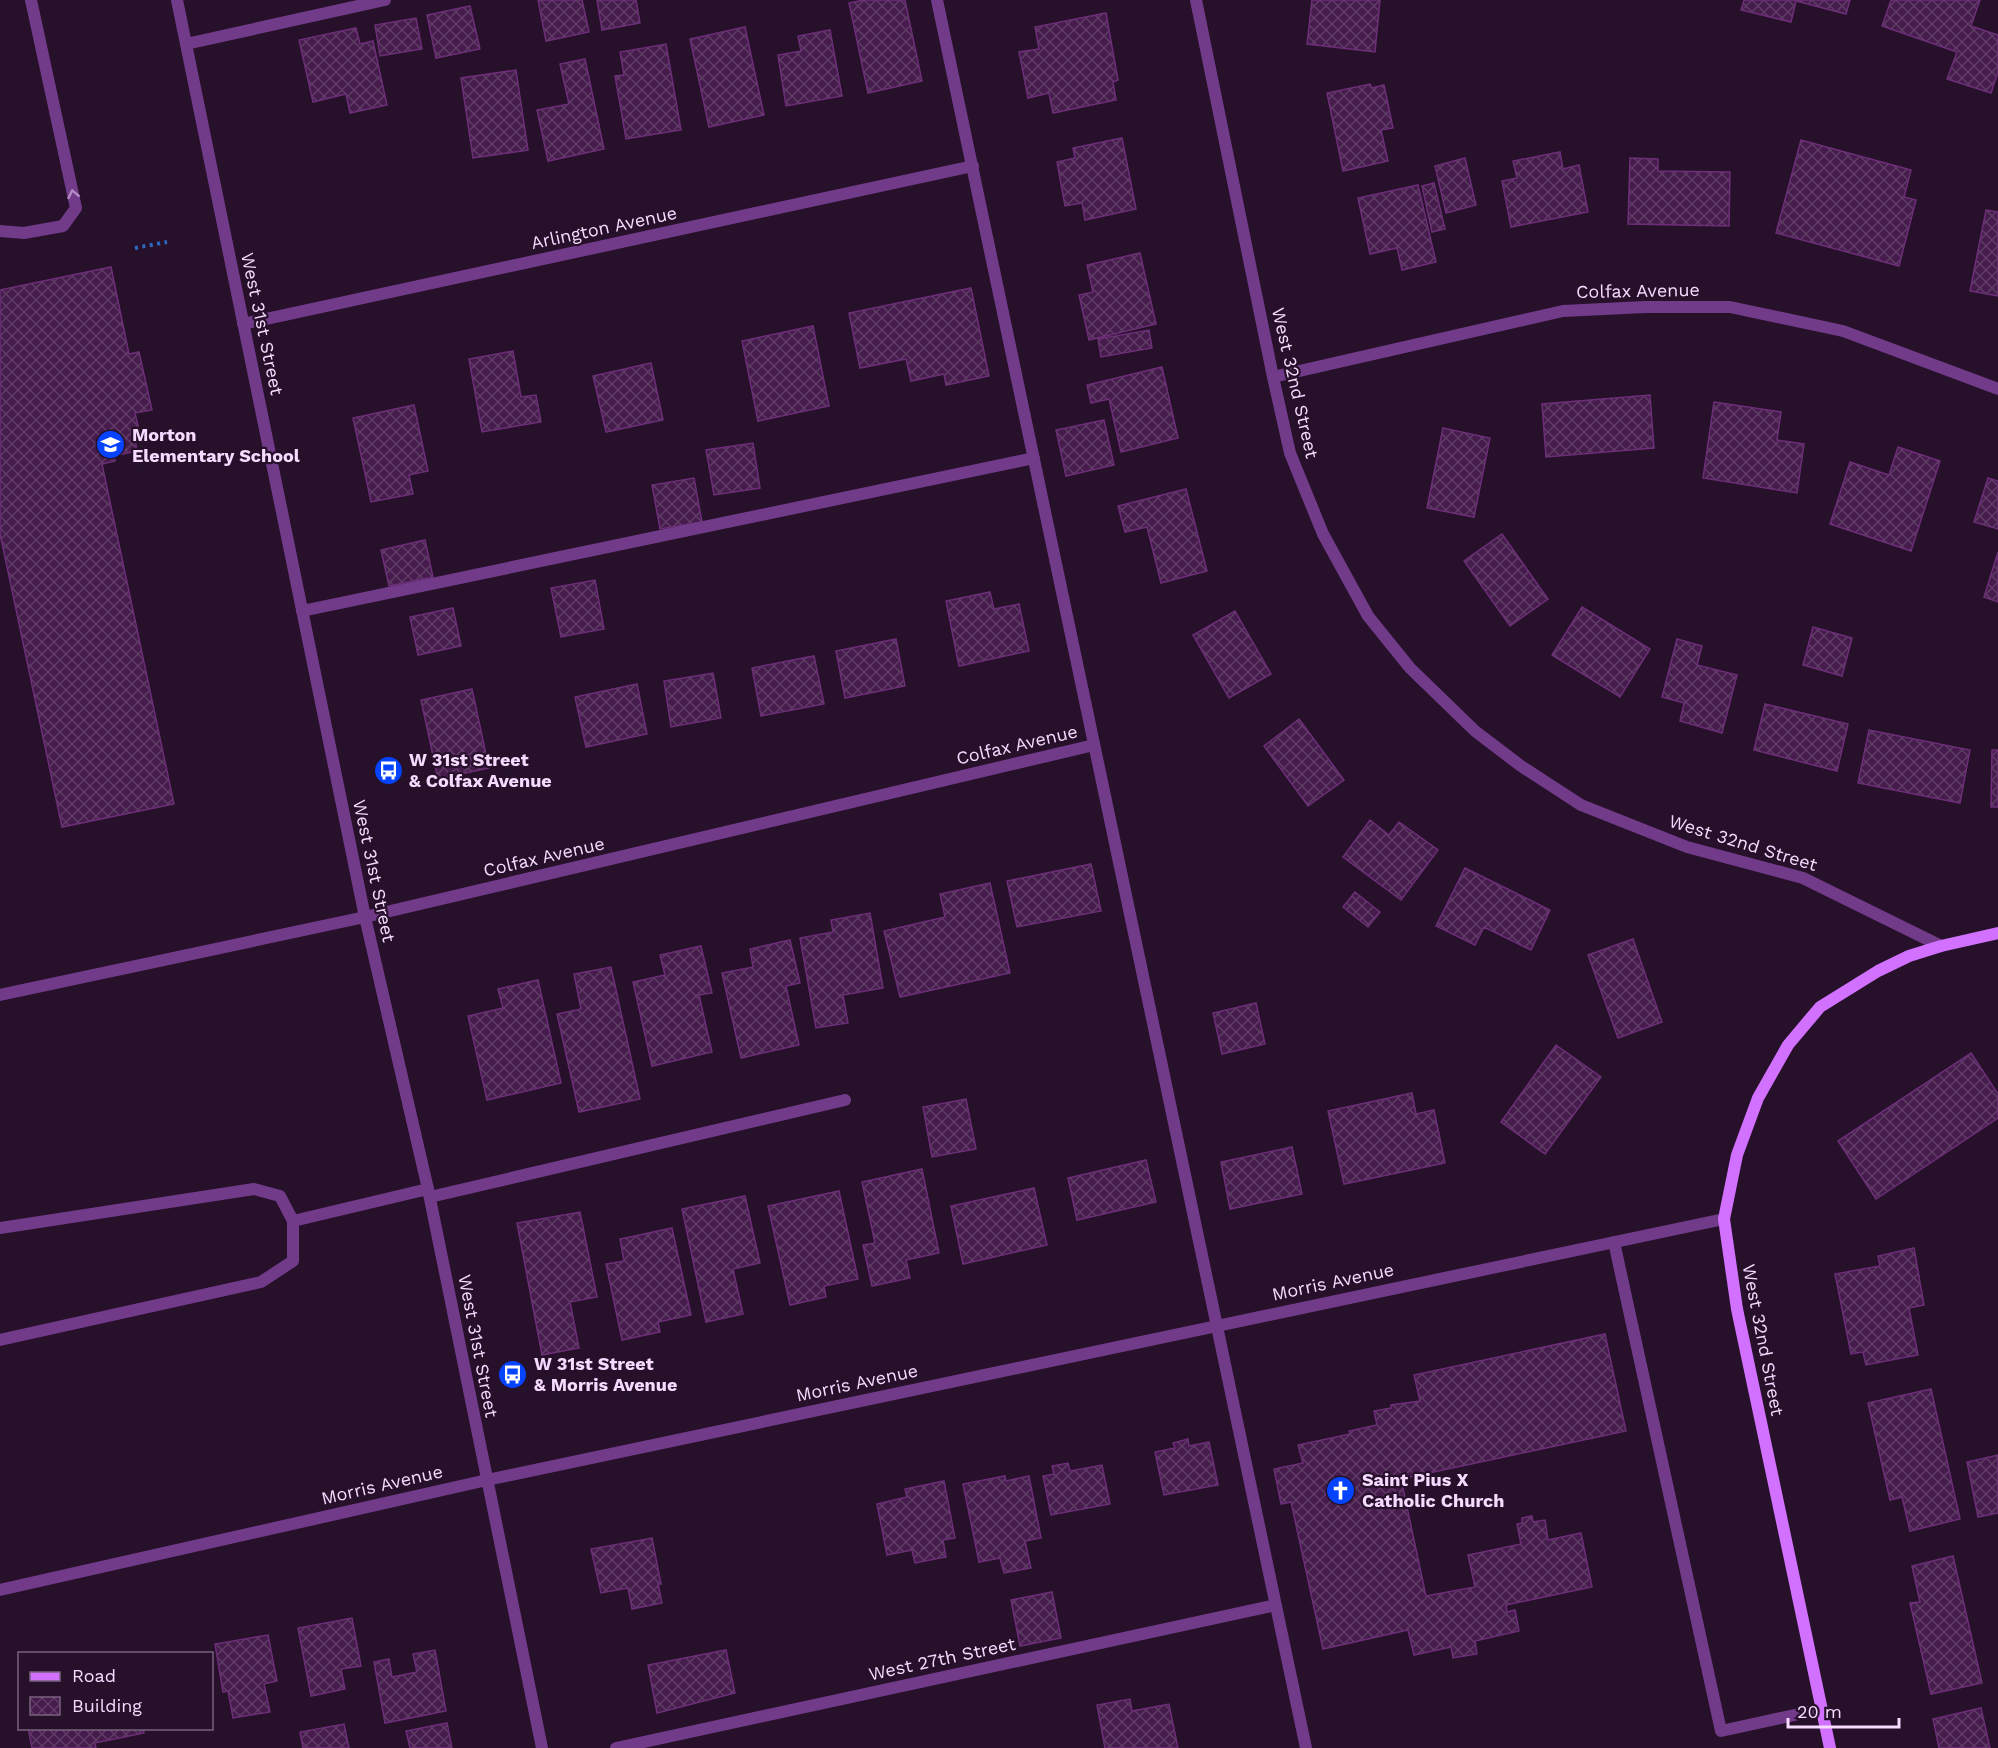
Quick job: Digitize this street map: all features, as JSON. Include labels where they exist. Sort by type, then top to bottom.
[{"type":"street","points":[[0,231],[24,233],[63,226],[76,208],[31,0]]},
{"type":"street","name":"West 31st Street","points":[[177,0],[365,917],[429,1193],[542,1748]]},
{"type":"street","points":[[186,44],[385,0]]},
{"type":"street","points":[[938,0],[1306,1748]]},
{"type":"street","name":"West 32nd Street","points":[[1196,0],[1290,453],[1323,534],[1368,616],[1410,668],[1475,731],[1521,766],[1581,806],[1687,847],[1803,878],[1941,946]]},
{"type":"street","name":"Arlington Avenue","points":[[243,324],[973,166]]},
{"type":"street","name":"Colfax Avenue","points":[[1273,377],[1563,311],[1644,306],[1730,307],[1843,331],[1998,389]]},
{"type":"street","points":[[302,611],[1034,458]]},
{"type":"street","name":"Colfax Avenue","points":[[0,995],[365,917],[1094,745]]},
{"type":"street","points":[[1941,946],[1998,933]]},
{"type":"street","name":"West 32nd Street","points":[[1830,1748],[1737,1309],[1724,1219],[1740,1145],[1758,1098],[1788,1045],[1820,1007],[1878,971],[1909,956],[1941,946]]},
{"type":"street","points":[[293,1221],[845,1100]]},
{"type":"street","points":[[0,1228],[254,1189],[280,1196],[293,1221],[293,1261],[261,1282],[0,1340]]},
{"type":"street","name":"Morris Avenue","points":[[0,1590],[487,1480],[1724,1219]]},
{"type":"street","points":[[1614,1242],[1721,1731],[1822,1709]]},
{"type":"street","name":"West 27th Street","points":[[616,1748],[1276,1605]]},
{"type":"path","points":[[135,248],[167,242]]},
{"type":"building","points":[[538,0],[582,0],[589,32],[546,41]]},
{"type":"building","points":[[597,0],[636,0],[640,23],[602,30]]},
{"type":"building","points":[[864,0],[905,0],[922,81],[868,93],[849,3]]},
{"type":"building","points":[[1312,0],[1380,0],[1375,52],[1307,44]]},
{"type":"building","points":[[1744,0],[1850,0],[1846,14],[1796,1],[1791,22],[1741,10]]},
{"type":"building","points":[[1891,0],[1980,0],[1971,26],[1998,35],[1998,72],[1991,93],[1947,79],[1957,52],[1882,26]]},
{"type":"building","points":[[470,6],[480,49],[436,58],[427,15]]},
{"type":"building","points":[[1106,13],[1118,80],[1113,82],[1116,100],[1053,113],[1049,93],[1028,98],[1019,52],[1039,49],[1035,27]]},
{"type":"building","points":[[416,18],[422,49],[380,56],[375,25]]},
{"type":"building","points":[[745,27],[764,115],[709,127],[690,39]]},
{"type":"building","points":[[356,28],[360,44],[373,41],[387,105],[350,113],[346,94],[313,102],[299,40]]},
{"type":"building","points":[[830,30],[842,96],[786,106],[778,55],[801,51],[798,36]]},
{"type":"building","points":[[666,44],[681,130],[626,139],[615,76],[624,75],[620,52]]},
{"type":"building","points":[[585,59],[604,149],[548,161],[537,110],[569,104],[560,64]]},
{"type":"building","points":[[516,70],[528,150],[473,158],[461,78]]},
{"type":"building","points":[[1370,84],[1372,88],[1384,85],[1393,128],[1381,130],[1388,161],[1343,171],[1327,93]]},
{"type":"building","points":[[1122,138],[1136,209],[1085,220],[1082,203],[1065,206],[1057,162],[1075,158],[1073,148]]},
{"type":"building","points":[[1801,140],[1911,170],[1904,197],[1916,200],[1899,266],[1776,233]]},
{"type":"building","points":[[1560,152],[1563,169],[1579,165],[1588,212],[1511,227],[1502,181],[1517,178],[1513,161]]},
{"type":"building","points":[[1465,158],[1476,205],[1446,213],[1435,166]]},
{"type":"building","points":[[1630,158],[1658,159],[1658,171],[1730,172],[1729,226],[1628,224]]},
{"type":"building","points":[[1434,183],[1445,229],[1432,232],[1422,186]]},
{"type":"building","points":[[1418,185],[1436,262],[1402,270],[1397,248],[1370,254],[1358,198]]},
{"type":"building","points":[[1986,210],[1998,212],[1998,296],[1970,291]]},
{"type":"building","points":[[1140,253],[1156,324],[1089,340],[1079,295],[1093,292],[1087,265]]},
{"type":"building","name":"Morton Elementary School","points":[[111,267],[129,354],[139,352],[152,410],[135,413],[141,439],[135,440],[137,451],[114,456],[115,461],[102,464],[174,804],[62,827],[0,534],[0,290]]},
{"type":"building","points":[[971,288],[989,376],[946,385],[944,374],[911,381],[906,359],[860,368],[849,313]]},
{"type":"building","points":[[813,326],[829,406],[758,421],[742,341]]},
{"type":"building","points":[[1149,330],[1152,348],[1101,357],[1098,339]]},
{"type":"building","points":[[513,351],[521,397],[536,395],[541,422],[482,432],[469,359]]},
{"type":"building","points":[[651,363],[663,420],[606,432],[593,376]]},
{"type":"building","points":[[1162,367],[1178,438],[1121,452],[1109,399],[1091,403],[1087,385]]},
{"type":"building","points":[[1650,395],[1654,448],[1546,457],[1542,404]]},
{"type":"building","points":[[1714,402],[1781,412],[1777,440],[1804,444],[1797,493],[1703,478]]},
{"type":"building","points":[[414,405],[428,471],[409,475],[413,494],[371,502],[353,418]]},
{"type":"building","points":[[1104,420],[1114,465],[1066,476],[1056,430]]},
{"type":"building","points":[[1443,428],[1490,438],[1474,517],[1427,508]]},
{"type":"building","points":[[753,443],[760,488],[714,495],[706,450]]},
{"type":"building","points":[[1898,447],[1940,461],[1911,551],[1830,524],[1850,462],[1889,475]]},
{"type":"building","points":[[694,478],[702,522],[660,529],[652,485]]},
{"type":"building","points":[[1988,478],[1998,481],[1998,529],[1974,522]]},
{"type":"building","points":[[1186,489],[1207,571],[1161,583],[1147,527],[1125,532],[1118,506]]},
{"type":"building","points":[[1502,534],[1548,599],[1510,626],[1464,561]]},
{"type":"building","points":[[425,540],[433,577],[389,586],[381,550]]},
{"type":"building","points":[[1998,552],[1998,602],[1984,597]]},
{"type":"building","points":[[595,580],[604,629],[561,637],[551,588]]},
{"type":"building","points":[[990,592],[994,609],[1019,604],[1029,651],[959,666],[946,601]]},
{"type":"building","points":[[1582,607],[1650,649],[1620,697],[1552,655]]},
{"type":"building","points":[[453,608],[461,646],[418,655],[410,617]]},
{"type":"building","points":[[1235,611],[1271,674],[1229,698],[1193,635]]},
{"type":"building","points":[[1813,627],[1852,638],[1842,676],[1803,665]]},
{"type":"building","points":[[896,639],[905,686],[845,698],[836,651]]},
{"type":"building","points":[[1677,639],[1702,646],[1697,665],[1737,675],[1722,733],[1680,721],[1684,703],[1662,697]]},
{"type":"building","points":[[814,656],[824,704],[761,716],[752,668]]},
{"type":"building","points":[[713,673],[721,718],[671,727],[664,681]]},
{"type":"building","points":[[637,684],[647,734],[586,747],[575,697]]},
{"type":"building","points":[[472,689],[489,768],[438,779],[421,700]]},
{"type":"building","points":[[1765,704],[1848,724],[1837,771],[1754,750]]},
{"type":"building","points":[[1299,719],[1344,780],[1308,806],[1264,746]]},
{"type":"building","points":[[1869,730],[1970,750],[1960,803],[1858,783]]},
{"type":"building","points":[[1992,750],[1998,750],[1998,807],[1991,807]]},
{"type":"building","points":[[1370,820],[1389,835],[1399,822],[1438,850],[1401,900],[1343,857]]},
{"type":"building","points":[[1091,864],[1101,911],[1017,927],[1007,881]]},
{"type":"building","points":[[1465,868],[1550,910],[1531,950],[1484,927],[1475,945],[1436,926]]},
{"type":"building","points":[[990,883],[1010,973],[900,997],[884,931],[945,917],[940,894]]},
{"type":"building","points":[[1355,892],[1380,912],[1368,927],[1343,907]]},
{"type":"building","points":[[870,913],[883,988],[843,995],[848,1023],[816,1028],[800,938],[833,932],[831,920]]},
{"type":"building","points":[[1633,939],[1662,1022],[1618,1038],[1588,955]]},
{"type":"building","points":[[790,940],[800,983],[786,986],[799,1045],[741,1058],[722,973],[753,967],[750,949]]},
{"type":"building","points":[[701,946],[712,993],[699,995],[712,1052],[652,1066],[633,982],[665,975],[660,955]]},
{"type":"building","points":[[611,967],[640,1099],[579,1112],[557,1014],[581,1009],[574,974]]},
{"type":"building","points":[[538,980],[561,1083],[487,1100],[468,1016],[503,1008],[498,989]]},
{"type":"building","points":[[1256,1003],[1265,1044],[1222,1054],[1213,1013]]},
{"type":"building","points":[[1556,1045],[1601,1077],[1545,1154],[1501,1122]]},
{"type":"building","points":[[1971,1053],[1998,1094],[1998,1118],[1876,1199],[1838,1141]]},
{"type":"building","points":[[1412,1093],[1416,1114],[1434,1110],[1445,1163],[1344,1184],[1328,1111]]},
{"type":"building","points":[[966,1099],[976,1149],[932,1157],[923,1107]]},
{"type":"building","points":[[1292,1147],[1302,1194],[1230,1209],[1221,1162]]},
{"type":"building","points":[[1146,1160],[1156,1202],[1077,1220],[1068,1178]]},
{"type":"building","points":[[922,1169],[939,1253],[906,1260],[910,1278],[872,1286],[863,1245],[875,1243],[862,1182]]},
{"type":"building","points":[[1034,1188],[1047,1245],[963,1264],[951,1206]]},
{"type":"building","points":[[839,1191],[858,1279],[824,1286],[826,1297],[790,1305],[768,1206]]},
{"type":"building","points":[[745,1196],[760,1263],[733,1269],[743,1314],[706,1322],[682,1209]]},
{"type":"building","points":[[580,1212],[597,1297],[570,1302],[579,1348],[542,1355],[517,1223]]},
{"type":"building","points":[[672,1228],[691,1315],[658,1322],[660,1332],[622,1340],[606,1264],[624,1261],[620,1239]]},
{"type":"building","points":[[1914,1248],[1924,1305],[1909,1308],[1918,1355],[1866,1365],[1863,1352],[1851,1354],[1835,1274],[1880,1266],[1878,1256]]},
{"type":"building","name":"Saint Pius X Catholic Church","points":[[1605,1334],[1626,1431],[1401,1479],[1426,1596],[1475,1587],[1468,1555],[1521,1544],[1517,1524],[1522,1523],[1522,1518],[1532,1516],[1533,1522],[1545,1520],[1548,1540],[1581,1533],[1592,1587],[1506,1605],[1507,1612],[1515,1610],[1519,1631],[1475,1641],[1477,1654],[1453,1658],[1451,1647],[1414,1655],[1408,1630],[1323,1649],[1291,1502],[1281,1504],[1274,1469],[1303,1463],[1298,1445],[1350,1434],[1349,1431],[1377,1425],[1374,1411],[1391,1408],[1391,1405],[1420,1401],[1414,1375]]},
{"type":"building","points":[[1931,1389],[1960,1519],[1910,1531],[1902,1497],[1890,1500],[1868,1403]]},
{"type":"building","points":[[1188,1439],[1189,1446],[1209,1442],[1218,1485],[1164,1495],[1155,1452],[1175,1448],[1173,1443]]},
{"type":"building","points":[[1998,1455],[1998,1513],[1978,1517],[1967,1462]]},
{"type":"building","points":[[1068,1463],[1070,1471],[1102,1465],[1110,1504],[1051,1515],[1043,1476],[1054,1474],[1052,1466]]},
{"type":"building","points":[[1005,1476],[1006,1481],[1029,1476],[1041,1538],[1025,1541],[1031,1568],[1004,1573],[1000,1558],[979,1562],[963,1484]]},
{"type":"building","points":[[944,1481],[955,1538],[943,1540],[946,1557],[915,1563],[912,1550],[887,1555],[877,1504],[907,1497],[905,1489]]},
{"type":"building","points":[[652,1538],[661,1584],[658,1584],[662,1603],[632,1609],[628,1588],[601,1593],[591,1549]]},
{"type":"building","points":[[1953,1556],[1982,1683],[1931,1694],[1910,1603],[1920,1602],[1912,1566]]},
{"type":"building","points":[[1052,1592],[1061,1638],[1020,1646],[1011,1600]]},
{"type":"building","points":[[352,1618],[361,1666],[341,1669],[345,1689],[311,1696],[298,1628]]},
{"type":"building","points":[[268,1635],[277,1681],[264,1684],[270,1712],[233,1718],[228,1691],[223,1692],[215,1644]]},
{"type":"building","points":[[435,1650],[446,1711],[385,1723],[374,1662],[389,1659],[392,1677],[417,1672],[413,1654]]},
{"type":"building","points":[[726,1650],[735,1693],[657,1713],[648,1665]]},
{"type":"building","points":[[1130,1699],[1132,1711],[1169,1704],[1178,1748],[1105,1748],[1097,1705]]},
{"type":"building","points":[[1981,1708],[1990,1748],[1939,1748],[1933,1719]]},
{"type":"building","points":[[447,1723],[452,1748],[410,1748],[406,1731]]},
{"type":"building","points":[[344,1724],[349,1748],[303,1748],[300,1732]]},
{"type":"building","points":[[28,1730],[143,1730],[144,1733],[95,1743],[96,1748],[32,1748]]},
{"type":"place","name":"Morton Elementary School","points":[[111,445]]},
{"type":"place","name":"W 31st Street & Colfax Avenue","points":[[388,770]]},
{"type":"place","name":"W 31st Street & Morris Avenue","points":[[513,1374]]},
{"type":"place","name":"Saint Pius X Catholic Church","points":[[1341,1490]]}]
